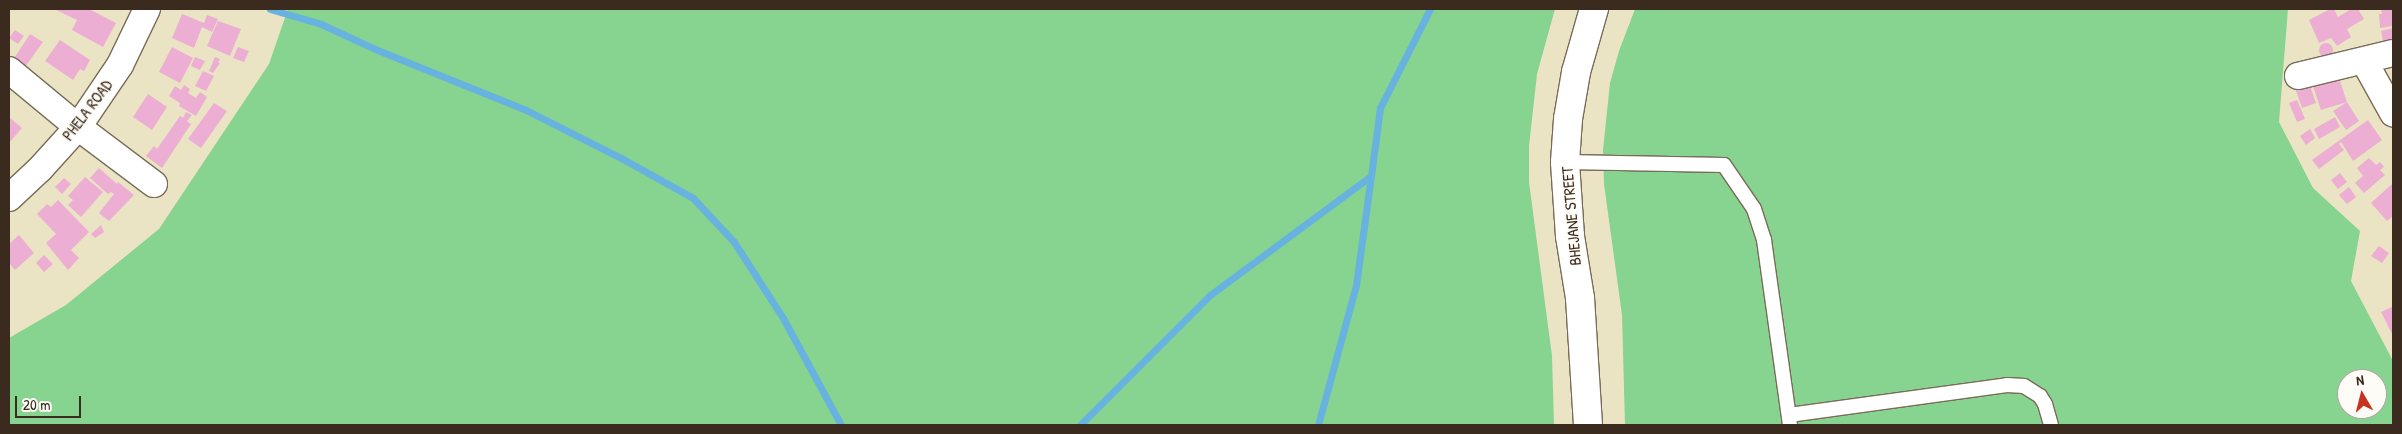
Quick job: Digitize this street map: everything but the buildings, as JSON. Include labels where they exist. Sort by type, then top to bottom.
[{"type":"street","name":"PHELA ROAD","points":[[9,198],[40,169],[78,127],[120,65],[147,9]]},
{"type":"street","name":"BHEJANE STREET","points":[[1588,425],[1580,298],[1570,236],[1565,162],[1568,119],[1576,72],[1594,9]]},
{"type":"street","points":[[2298,76],[2393,53]]},
{"type":"street","points":[[2364,61],[2393,113]]},
{"type":"street","points":[[9,70],[78,127],[154,184]]},
{"type":"lane","points":[[1565,162],[1724,165],[1754,209],[1764,240],[1790,420],[2007,385],[2024,386],[2040,396],[2045,404],[2051,425]]},
{"type":"green space","points":[[288,9],[1555,9],[1537,74],[1529,146],[1529,182],[1552,356],[1554,425],[9,425],[9,338],[66,305],[159,229],[269,64]]},
{"type":"green space","points":[[1635,9],[2288,9],[2279,122],[2313,188],[2360,231],[2351,281],[2393,361],[2393,425],[1625,425],[1622,315],[1604,184],[1603,150],[1610,83],[1619,51]]},
{"type":"waterway","points":[[270,9],[321,24],[375,49],[526,110],[623,159],[693,198],[734,242],[783,318],[841,425]]},
{"type":"waterway","points":[[1080,425],[1210,295],[1371,176],[1380,108],[1430,9]]},
{"type":"waterway","points":[[1318,425],[1356,285],[1371,176]]}]
